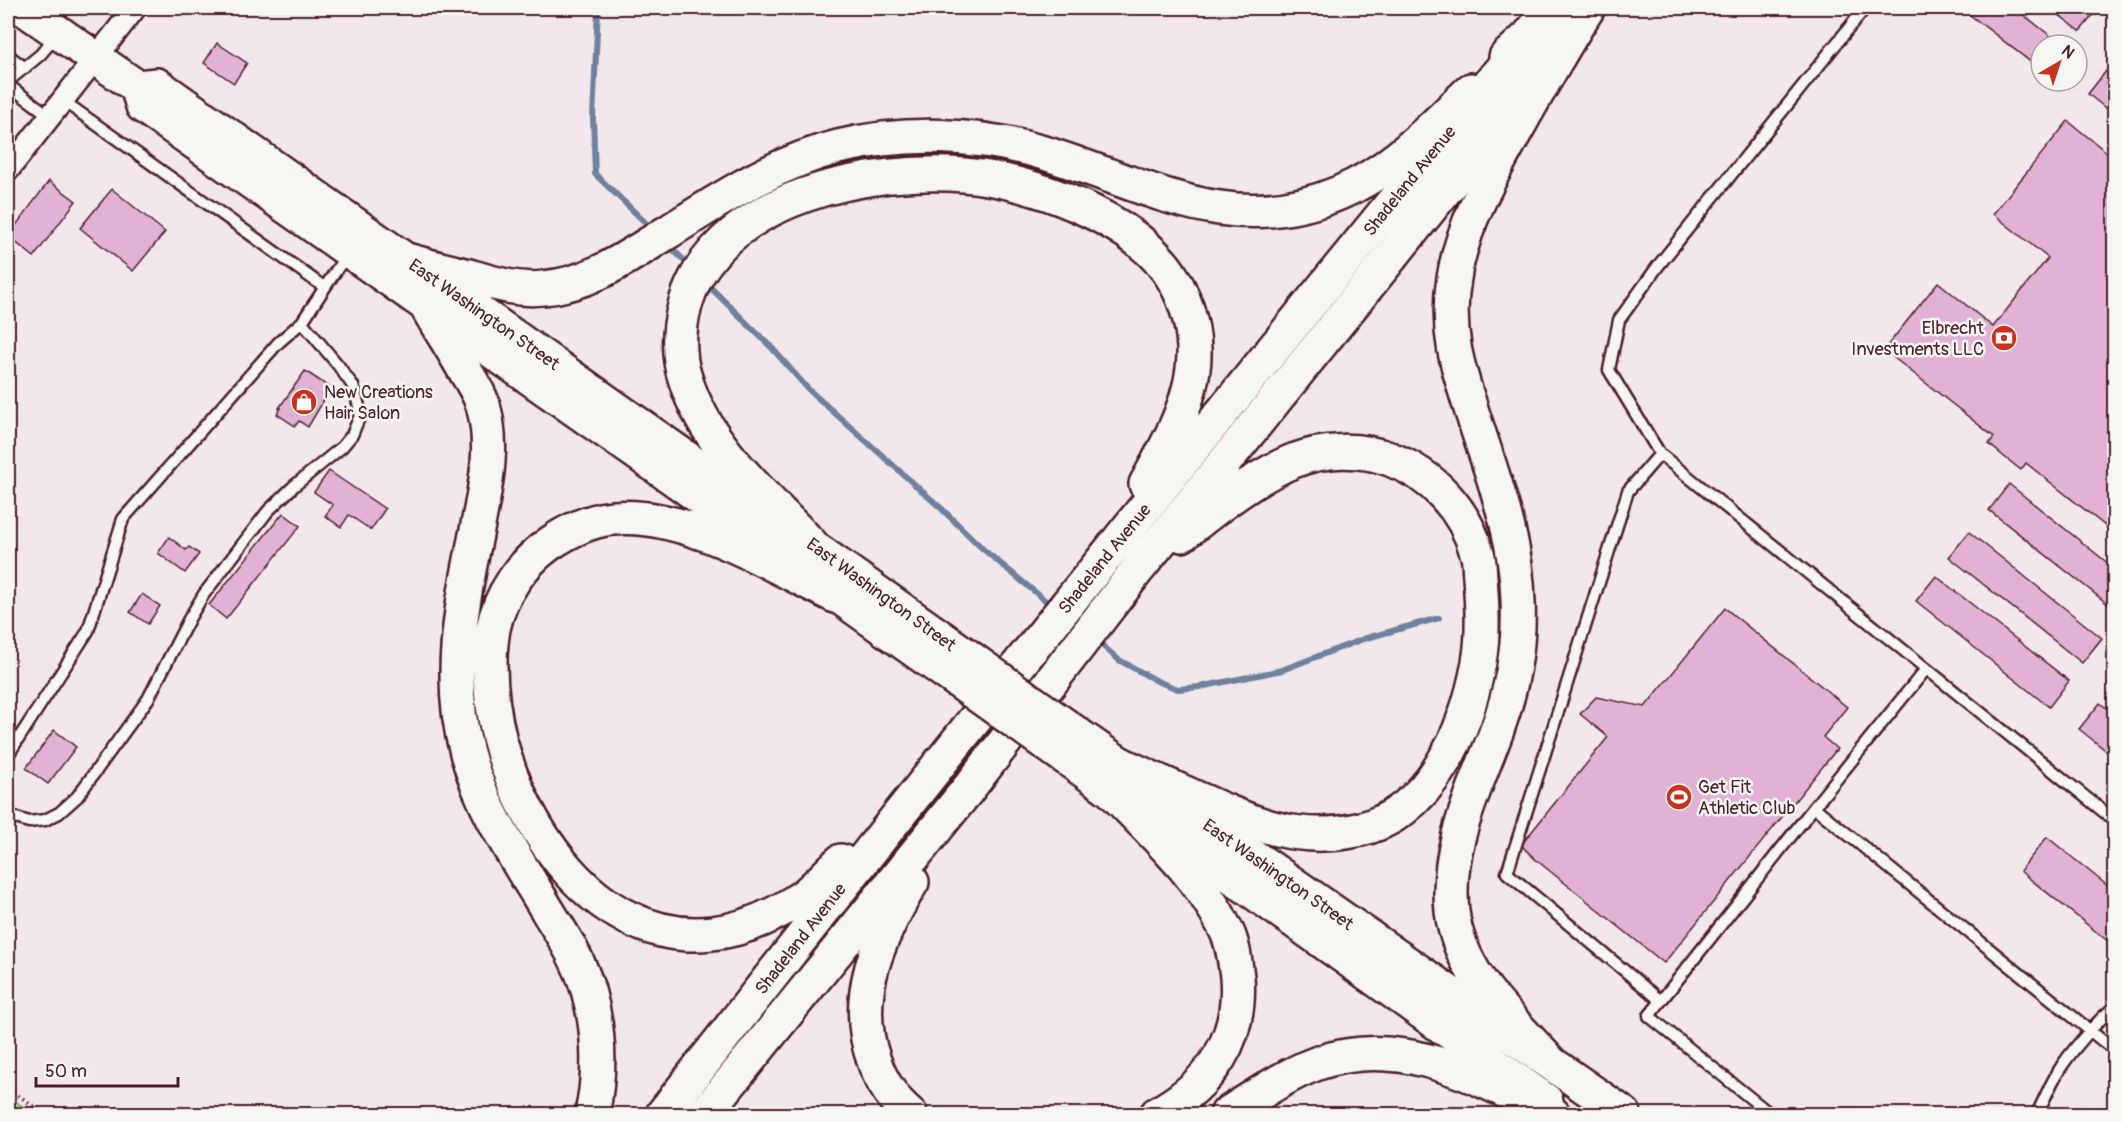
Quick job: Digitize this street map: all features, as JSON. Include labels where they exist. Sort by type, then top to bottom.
[{"type":"main road","name":"East Washington Street","points":[[23,8],[137,87],[143,106],[675,479],[836,596],[959,666]]},
{"type":"main road","name":"Shadeland Avenue","points":[[663,1114],[926,782],[1551,8]]},
{"type":"main road","name":"Shadeland Avenue","points":[[705,1114],[969,788],[1138,569],[1570,36],[1587,8]]},
{"type":"main road","points":[[1550,1062],[1485,990],[1464,952],[1452,911],[1451,877],[1456,842],[1508,696],[1515,661],[1518,599],[1513,547],[1458,369],[1451,326],[1451,308],[1453,282],[1459,257],[1474,215],[1504,154],[1570,36]]},
{"type":"main road","points":[[407,260],[508,287],[542,289],[568,285],[609,269],[738,188],[770,171],[835,148],[904,137],[947,136],[982,139],[1017,146],[1042,152],[1174,199],[1209,207],[1244,211],[1297,207],[1339,193],[1363,182],[1385,167],[1419,139],[1528,37]]},
{"type":"main road","name":"East Washington Street","points":[[137,87],[157,85],[811,544],[959,666],[1113,775],[1565,1114]]},
{"type":"main road","points":[[811,544],[742,472],[713,436],[698,410],[684,377],[682,364],[680,329],[685,304],[699,272],[714,251],[741,227],[764,214],[812,193],[844,184],[900,174],[939,173],[986,178],[1033,188],[1100,216],[1141,243],[1157,258],[1168,271],[1182,298],[1189,314],[1194,348],[1193,370],[1184,404],[1172,436],[1107,557]]},
{"type":"main road","points":[[427,307],[483,403],[489,438],[488,472],[456,648],[458,701],[467,753],[484,802],[500,833],[567,942],[588,989],[597,1032],[599,1058],[598,1084],[592,1114]]},
{"type":"main road","points":[[1113,775],[1283,831],[1322,834],[1359,830],[1375,825],[1405,807],[1421,793],[1459,729],[1471,696],[1479,662],[1483,598],[1478,555],[1471,535],[1459,512],[1433,483],[1411,469],[1380,456],[1345,451],[1323,453],[1295,460],[1211,512],[1138,569]]},
{"type":"main road","points":[[836,596],[704,533],[659,521],[636,518],[605,519],[573,530],[553,541],[524,566],[509,587],[500,607],[491,641],[495,717],[505,759],[520,799],[554,854],[596,898],[619,914],[655,929],[683,934],[709,933],[755,921],[778,911],[804,895],[926,782]]},
{"type":"main road","name":"East Washington Street","points":[[1113,775],[1550,1062],[1624,1114]]},
{"type":"main road","points":[[1113,775],[1194,878],[1227,930],[1236,964],[1237,1011],[1225,1048],[1200,1084],[1177,1103],[1157,1114]]},
{"type":"main road","points":[[910,1114],[892,1096],[870,1054],[864,1016],[866,989],[877,953],[896,909],[969,788]]},
{"type":"main road","points":[[1227,1114],[1284,1079],[1319,1063],[1348,1056],[1374,1054],[1417,1057],[1439,1062],[1553,1114]]},
{"type":"street","points":[[8,170],[135,8]]},
{"type":"lane","points":[[1865,8],[1658,266],[1618,320],[1609,370],[1660,454],[2115,820]]},
{"type":"lane","points":[[59,33],[40,55],[8,83],[56,108],[324,287]]},
{"type":"lane","points":[[8,55],[25,68]]},
{"type":"lane","points":[[8,755],[88,631],[123,519],[278,343],[302,322],[349,251]]},
{"type":"lane","points":[[8,811],[14,817],[29,822],[45,820],[59,813],[77,797],[148,699],[204,594],[268,511],[294,486],[342,447],[352,435],[361,413],[352,386],[338,365],[302,322]]},
{"type":"lane","points":[[1660,454],[1628,491],[1507,873],[1661,1001]]},
{"type":"lane","points":[[1770,1114],[1648,1016],[1926,669]]},
{"type":"lane","points":[[1815,807],[2115,1050]]},
{"type":"lane","points":[[2037,1114],[2059,1070],[2108,1012],[2115,1008]]},
{"type":"path","points":[[8,1088],[45,1114]]},
{"type":"green space","points":[[8,1096],[33,1114],[8,1114]]},
{"type":"building","points":[[1961,8],[2015,8],[2047,33],[2029,33],[2029,61]]},
{"type":"building","points":[[2050,8],[2099,8],[2080,31]]},
{"type":"building","points":[[217,43],[247,63],[234,83],[204,63]]},
{"type":"building","points":[[2114,61],[2114,115],[2089,93]]},
{"type":"building","name":"Elbrecht Investments LLC","points":[[2068,121],[2114,158],[2114,533],[2026,463],[2021,470],[2002,455],[1989,444],[1994,437],[1884,350],[1938,282],[1993,327],[2048,258],[1993,214]]},
{"type":"building","points":[[49,181],[76,201],[34,257],[8,236]]},
{"type":"building","points":[[112,189],[165,232],[133,271],[80,228]]},
{"type":"building","name":"New Creations Hair Salon","points":[[305,371],[331,388],[308,427],[299,421],[295,426],[277,414]]},
{"type":"building","points":[[329,471],[385,509],[371,530],[349,515],[341,527],[325,516],[333,505],[314,492]]},
{"type":"building","points":[[2009,484],[2114,568],[2114,609],[1989,510]]},
{"type":"building","points":[[283,513],[300,526],[226,619],[209,605]]},
{"type":"building","points":[[1969,532],[2102,638],[2082,663],[1949,557]]},
{"type":"building","points":[[169,537],[186,550],[189,547],[199,554],[185,573],[158,553]]},
{"type":"building","points":[[1936,576],[2069,681],[2049,707],[1916,601]]},
{"type":"building","points":[[142,594],[160,606],[148,624],[130,612]]},
{"type":"building","name":"Get Fit Athletic Club","points":[[1725,608],[1847,707],[1823,737],[1837,749],[1664,963],[1535,859],[1521,845],[1608,737],[1580,714],[1596,697],[1645,707]]},
{"type":"building","points":[[2100,703],[2114,714],[2114,757],[2079,729]]},
{"type":"building","points":[[54,730],[76,747],[48,784],[26,768]]},
{"type":"building","points":[[2047,837],[2114,891],[2114,946],[2020,871]]},
{"type":"waterway","points":[[598,8],[593,118],[595,174],[651,228]]},
{"type":"waterway","points":[[669,246],[689,265]]},
{"type":"waterway","points":[[707,284],[771,347],[809,390],[942,509],[984,550],[1046,601]]},
{"type":"waterway","points":[[1104,647],[1119,660],[1159,682],[1178,689],[1200,687],[1282,670],[1363,639],[1439,618]]},
{"type":"place","name":"Elbrecht Investments LLC","points":[[2004,338]]},
{"type":"place","name":"New Creations Hair Salon","points":[[304,402]]},
{"type":"place","name":"Get Fit Athletic Club","points":[[1679,797]]}]
